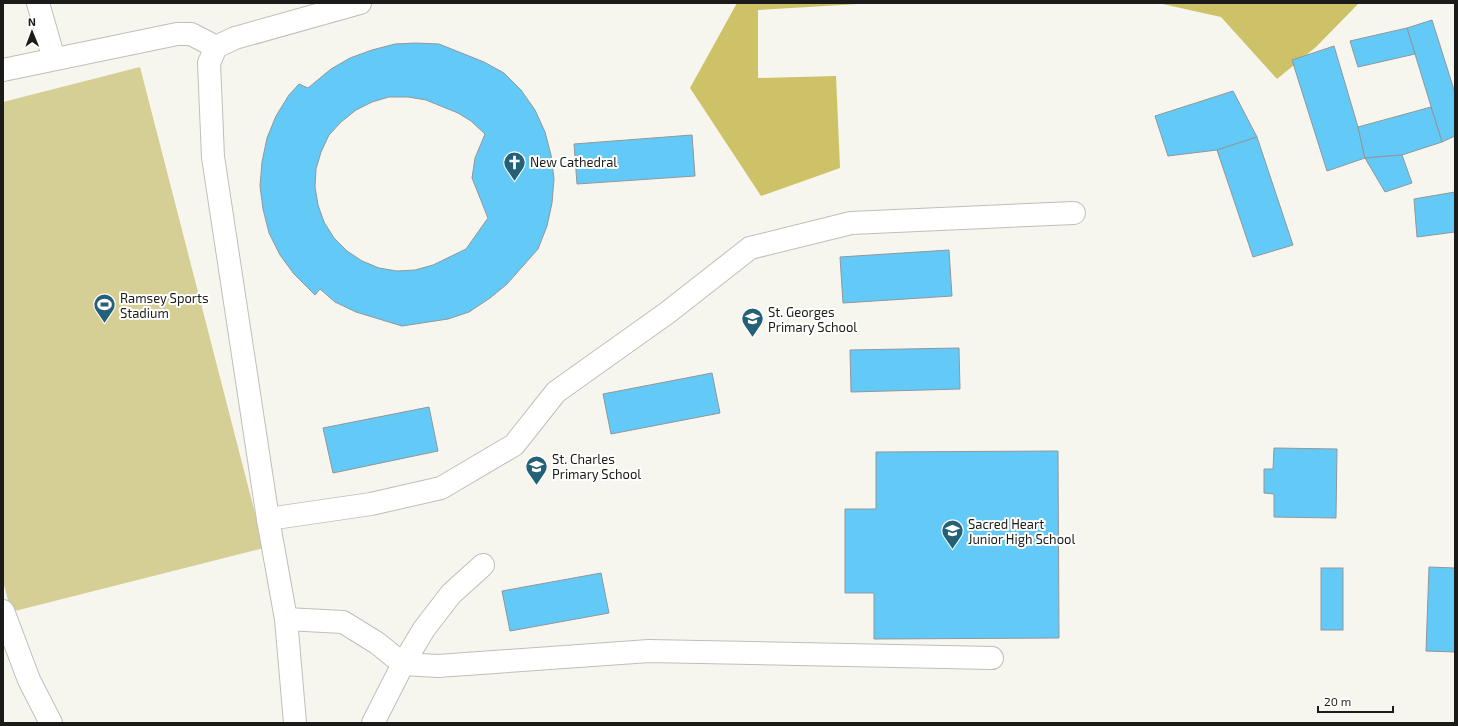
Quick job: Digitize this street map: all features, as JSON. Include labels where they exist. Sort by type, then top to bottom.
[{"type":"street","points":[[38,3],[54,59]]},
{"type":"street","points":[[294,723],[286,618],[268,519],[213,157],[209,63],[216,47],[235,38],[360,3]]},
{"type":"street","points":[[3,70],[177,34],[191,34],[216,47]]},
{"type":"street","points":[[268,519],[371,504],[441,488],[514,446],[556,392],[667,313],[750,248],[851,223],[1074,213]]},
{"type":"street","points":[[373,723],[403,664],[424,629],[451,594],[483,565]]},
{"type":"street","points":[[3,611],[29,680],[51,723]]},
{"type":"street","points":[[286,618],[343,622],[377,643],[403,664],[438,666],[649,651],[992,658]]},
{"type":"shaded area","points":[[737,3],[875,3],[758,10],[758,78],[836,76],[840,168],[761,196],[690,88]]},
{"type":"shaded area","points":[[1158,3],[1359,3],[1316,47],[1277,79],[1221,17]]},
{"type":"shaded area","name":"Ramsey Sports Stadium","points":[[140,67],[264,548],[11,612],[3,581],[3,102]]},
{"type":"building","points":[[1432,20],[1455,93],[1455,136],[1442,142],[1407,28]]},
{"type":"building","points":[[1407,28],[1415,54],[1358,67],[1350,41]]},
{"type":"building","name":"New Cathedral","points":[[395,44],[439,44],[484,62],[504,73],[521,90],[535,110],[545,132],[551,155],[554,179],[552,203],[547,226],[538,249],[507,284],[469,312],[448,319],[402,326],[356,312],[335,302],[320,289],[315,295],[294,274],[280,255],[269,233],[263,209],[260,186],[262,162],[267,138],[276,116],[289,95],[299,84],[308,88],[331,69],[350,58]],"holes":[[[389,97],[408,97],[426,100],[458,113],[471,121],[485,134],[475,158],[472,178],[488,218],[466,249],[433,265],[415,270],[397,271],[379,268],[362,261],[347,251],[334,238],[324,222],[318,205],[315,187],[316,169],[321,152],[329,135],[341,122],[356,110],[372,102]]]},
{"type":"building","points":[[1334,46],[1358,127],[1365,158],[1327,171],[1292,60]]},
{"type":"building","points":[[1233,91],[1257,137],[1217,150],[1168,156],[1155,116]]},
{"type":"building","points":[[1431,107],[1442,142],[1402,155],[1365,158],[1358,127]]},
{"type":"building","points":[[692,135],[695,176],[577,184],[574,144]]},
{"type":"building","points":[[1257,137],[1293,245],[1253,257],[1217,150]]},
{"type":"building","points":[[1402,155],[1412,183],[1385,192],[1365,158]]},
{"type":"building","points":[[1455,192],[1455,232],[1417,237],[1414,199]]},
{"type":"building","points":[[949,250],[952,296],[843,303],[840,257]]},
{"type":"building","points":[[959,348],[960,389],[851,392],[850,350]]},
{"type":"building","points":[[712,373],[720,413],[611,434],[603,394]]},
{"type":"building","points":[[429,407],[438,451],[333,473],[323,428]]},
{"type":"building","points":[[1274,448],[1337,449],[1336,518],[1274,517],[1274,494],[1264,493],[1264,469],[1273,469]]},
{"type":"building","name":"Sacred Heart Junior High School","points":[[1058,451],[1059,638],[874,639],[874,593],[845,593],[845,509],[876,509],[876,452]]},
{"type":"building","points":[[1429,567],[1455,568],[1455,652],[1426,651]]},
{"type":"building","points":[[1321,568],[1343,568],[1343,630],[1321,630]]},
{"type":"building","points":[[601,573],[609,613],[510,631],[502,591]]},
{"type":"place","name":"New Cathedral","points":[[514,182]]},
{"type":"place","name":"Ramsey Sports Stadium","points":[[105,324]]},
{"type":"place","name":"St. Georges Primary School","points":[[753,338]]},
{"type":"place","name":"St. Charles Primary School","points":[[536,486]]},
{"type":"place","name":"Sacred Heart Junior High School","points":[[952,550]]}]
